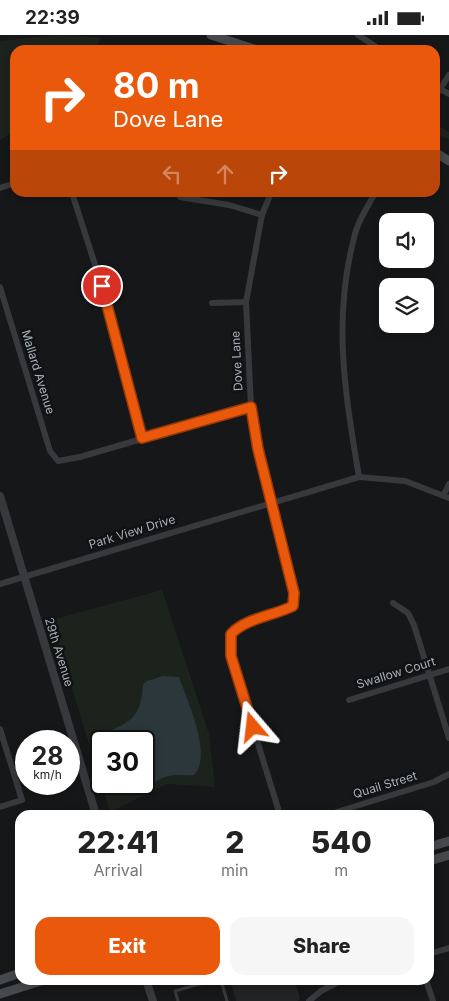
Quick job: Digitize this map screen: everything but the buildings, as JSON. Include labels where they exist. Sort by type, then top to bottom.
[{"type":"main road","points":[[211,35],[242,45]]},
{"type":"main road","points":[[434,846],[449,841]]},
{"type":"main road","points":[[434,860],[449,855]]},
{"type":"main road","points":[[0,979],[15,974]]},
{"type":"main road","points":[[0,994],[28,985]]},
{"type":"street","points":[[358,35],[373,45]]},
{"type":"street","points":[[440,85],[449,75]]},
{"type":"street","points":[[73,197],[108,305],[122,370],[142,438],[251,407]]},
{"type":"street","points":[[180,197],[229,205],[262,215]]},
{"type":"street","name":"Dove Lane","points":[[269,197],[262,215],[246,302],[251,407],[258,449],[291,578],[293,606],[240,625],[231,634],[231,656],[278,810]]},
{"type":"street","points":[[373,197],[355,232],[341,309],[344,389],[359,477],[405,481],[446,496],[449,483]]},
{"type":"street","name":"Mallard Avenue","points":[[0,287],[50,451],[58,461],[142,438]]},
{"type":"street","points":[[212,303],[246,302]]},
{"type":"street","name":"Park View Drive","points":[[0,584],[271,501],[359,477]]},
{"type":"street","name":"29th Avenue","points":[[0,495],[94,810]]},
{"type":"street","points":[[393,603],[408,613],[414,625],[449,738]]},
{"type":"street","name":"Swallow Court","points":[[349,700],[449,669]]},
{"type":"street","points":[[0,729],[22,800],[0,807]]},
{"type":"street","name":"Quail Street","points":[[343,810],[434,782],[449,774]]},
{"type":"street","points":[[434,952],[449,948]]},
{"type":"street","points":[[148,985],[153,1001]]},
{"type":"street","points":[[309,1001],[332,985]]},
{"type":"street","points":[[427,985],[432,1001]]},
{"type":"lane","points":[[178,1001],[175,991],[196,985]]},
{"type":"lane","points":[[222,985],[227,1001]]},
{"type":"shaded area","points":[[60,35],[101,38],[98,45],[10,45],[10,134],[0,140],[0,41]]},
{"type":"shaded area","points":[[440,127],[449,132],[449,139],[440,136]]},
{"type":"shaded area","points":[[162,590],[209,734],[215,787],[167,784],[155,790],[155,730],[90,730],[90,747],[51,620]]},
{"type":"shaded area","points":[[163,676],[179,677],[197,727],[201,754],[199,766],[194,775],[175,775],[155,782],[155,730],[111,730],[127,722],[137,712],[143,684]]},
{"type":"shaded area","points":[[105,795],[145,795],[114,810],[109,810]]},
{"type":"shaded area","points":[[231,985],[296,985],[300,998],[298,1001],[236,1001]]},
{"type":"route","points":[[102,286],[122,370],[142,438],[251,407],[266,486],[294,593],[293,606],[240,625],[231,634],[231,656],[253,727]]}]
